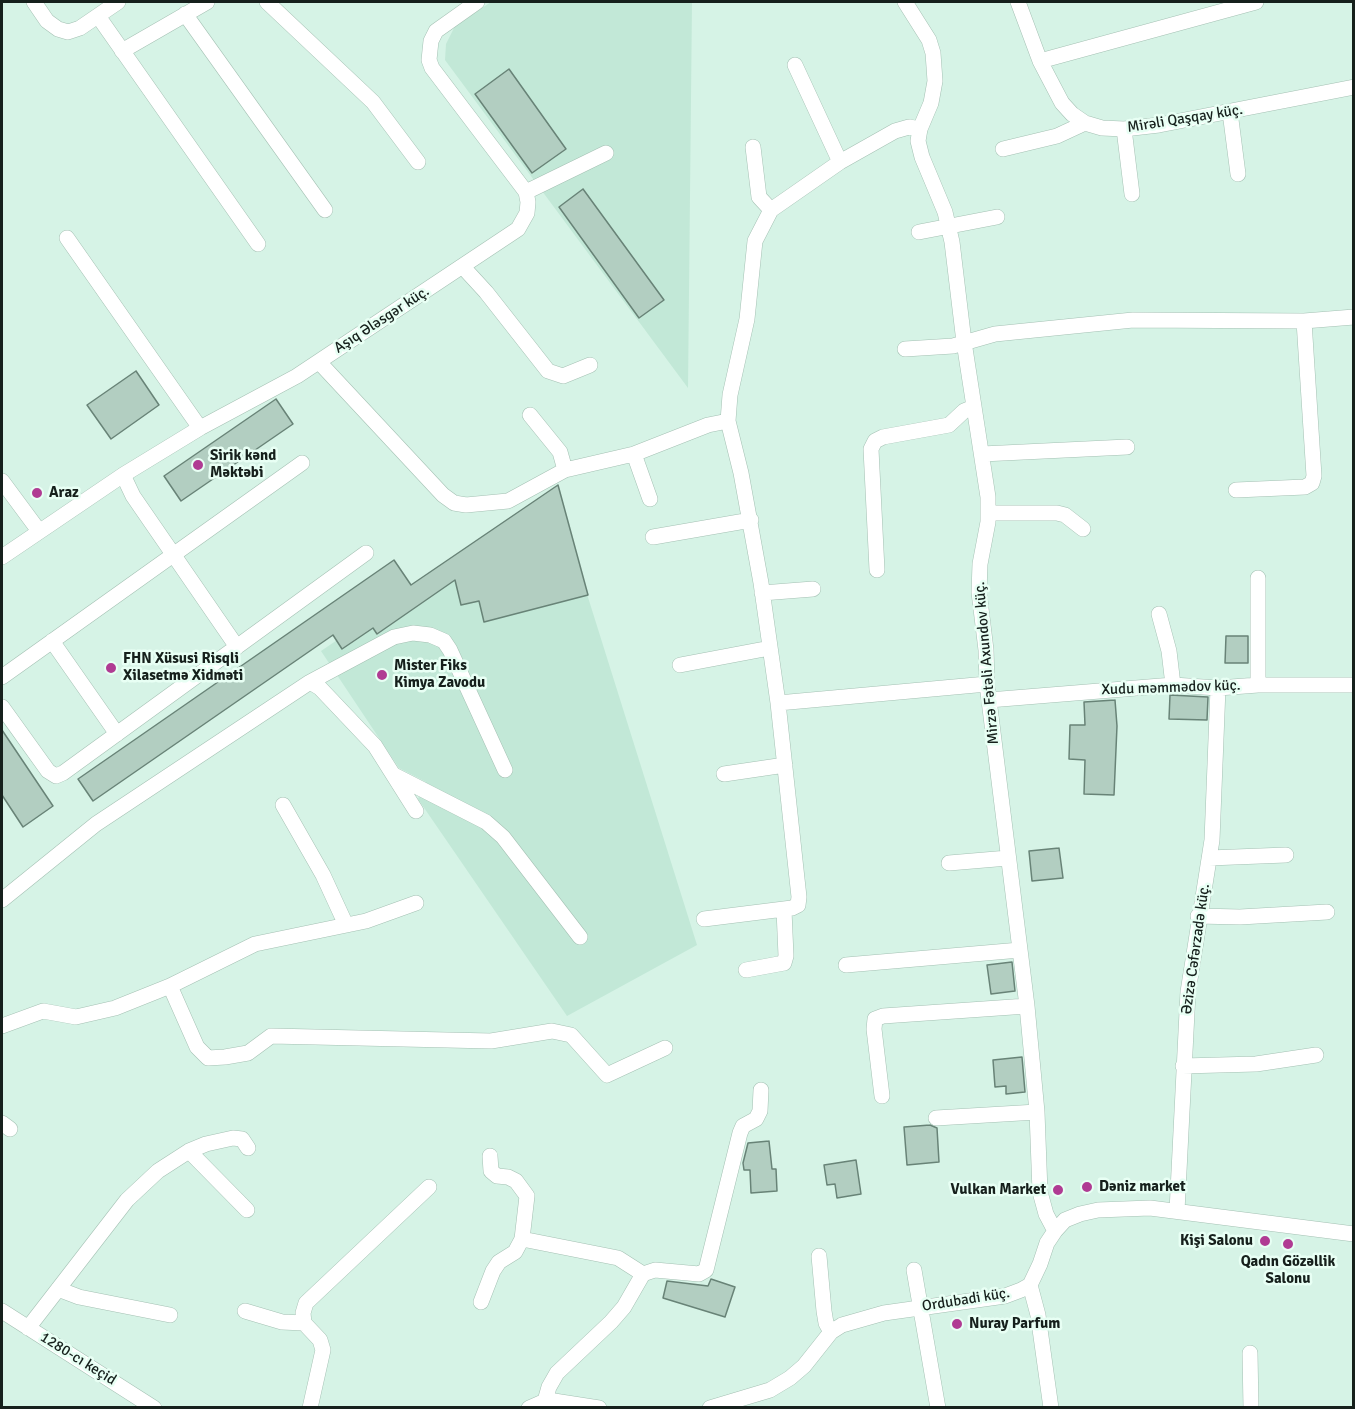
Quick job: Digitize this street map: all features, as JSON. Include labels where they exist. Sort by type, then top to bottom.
[{"type":"street","points":[[34,2],[47,21],[58,29],[68,32],[80,28],[118,2]]},
{"type":"street","points":[[122,51],[207,2]]},
{"type":"street","points":[[267,2],[373,102],[418,162]]},
{"type":"street","points":[[477,2],[436,31],[431,41],[429,60],[432,68],[526,192],[606,153]]},
{"type":"street","name":"Mirzə Fətəli Axundov küç.","points":[[905,2],[929,39],[933,53],[935,81],[918,141],[952,242],[964,342],[982,454],[989,513],[980,564],[979,592],[988,692],[1027,1006],[1037,1112],[1040,1192],[1046,1214],[1055,1231]]},
{"type":"street","points":[[1003,149],[1058,136],[1085,123],[1062,103],[1040,61],[1018,2]]},
{"type":"street","points":[[1040,61],[1256,2]]},
{"type":"street","points":[[185,14],[325,210]]},
{"type":"street","points":[[98,15],[258,244]]},
{"type":"street","points":[[795,65],[840,162]]},
{"type":"street","name":"Mirəli Qaşqay küç.","points":[[1085,123],[1102,128],[1124,129],[1230,112],[1353,87]]},
{"type":"street","points":[[1230,112],[1239,174]]},
{"type":"street","points":[[704,919],[784,910],[798,905],[799,897],[778,703],[762,593],[751,520],[728,421],[730,395],[747,319],[755,241],[771,210],[840,162],[895,131],[909,127],[920,129]]},
{"type":"street","points":[[1124,129],[1132,194]]},
{"type":"street","points":[[753,147],[759,197],[771,210]]},
{"type":"street","name":"Aşıq Ələsgər küç.","points":[[2,557],[123,475],[200,428],[319,362],[518,229],[527,213],[526,192]]},
{"type":"street","points":[[919,232],[997,217]]},
{"type":"street","points":[[67,238],[200,428]]},
{"type":"street","points":[[463,267],[486,292],[548,371],[563,376],[590,365]]},
{"type":"street","points":[[905,349],[953,346],[995,334],[1133,320],[1304,321],[1353,317]]},
{"type":"street","points":[[1236,490],[1305,487],[1312,483],[1314,476],[1304,321]]},
{"type":"street","points":[[319,362],[443,495],[454,503],[466,505],[508,501],[565,470],[634,454],[708,425],[728,421]]},
{"type":"street","points":[[877,570],[872,448],[875,441],[883,437],[949,425],[964,411],[974,407]]},
{"type":"street","points":[[530,415],[560,452],[565,470]]},
{"type":"street","points":[[982,454],[1127,447]]},
{"type":"street","points":[[634,454],[650,499]]},
{"type":"street","points":[[2,677],[302,463]]},
{"type":"street","points":[[123,475],[133,496],[237,647]]},
{"type":"street","points":[[2,481],[39,531]]},
{"type":"street","points":[[989,513],[1057,513],[1065,515],[1083,529]]},
{"type":"street","points":[[653,537],[751,520]]},
{"type":"street","points":[[2,707],[48,771],[56,776],[366,553]]},
{"type":"street","points":[[1258,578],[1258,685]]},
{"type":"street","points":[[762,593],[813,589]]},
{"type":"street","points":[[1159,614],[1173,685]]},
{"type":"street","points":[[2,900],[96,824],[310,682],[394,637],[413,633],[429,635],[444,641],[505,770]]},
{"type":"street","points":[[52,641],[117,734]]},
{"type":"street","points":[[680,665],[770,648]]},
{"type":"street","points":[[310,682],[320,688],[366,735],[416,811]]},
{"type":"street","name":"Xudu məmmədov küç.","points":[[778,703],[1173,685],[1218,688],[1258,685],[1353,685]]},
{"type":"street","name":"Əzizə Cəfərzadə küç.","points":[[1177,1211],[1190,967],[1212,840],[1218,688]]},
{"type":"street","points":[[724,774],[785,765]]},
{"type":"street","points":[[394,775],[486,822],[503,837],[580,937]]},
{"type":"street","points":[[283,805],[323,875],[346,925]]},
{"type":"street","points":[[1209,858],[1286,855]]},
{"type":"street","points":[[949,863],[1008,858]]},
{"type":"street","points":[[2,1026],[43,1011],[76,1017],[115,1008],[170,986],[255,944],[366,921],[416,903]]},
{"type":"street","points":[[746,970],[784,963],[786,956],[784,910]]},
{"type":"street","points":[[1198,916],[1240,917],[1327,912]]},
{"type":"street","points":[[846,965],[1020,950]]},
{"type":"street","points":[[170,986],[197,1047],[208,1058],[249,1053],[271,1036],[491,1041],[552,1031],[571,1035],[607,1075],[665,1048]]},
{"type":"street","points":[[882,1096],[874,1029],[875,1019],[883,1016],[1027,1006]]},
{"type":"street","points":[[1183,1066],[1256,1064],[1316,1055]]},
{"type":"street","points":[[545,1401],[549,1387],[557,1373],[611,1322],[624,1307],[643,1274],[655,1270],[699,1274],[706,1270],[740,1133],[743,1126],[756,1119],[760,1111],[761,1090]]},
{"type":"street","points":[[936,1118],[1037,1112]]},
{"type":"street","points":[[28,1328],[127,1200],[158,1171],[189,1151],[206,1144],[233,1138],[242,1139],[248,1148]]},
{"type":"street","points":[[189,1151],[247,1210]]},
{"type":"street","points":[[481,1302],[493,1271],[499,1262],[515,1252],[522,1239],[527,1196],[516,1181],[508,1177],[497,1176],[491,1171],[490,1156]]},
{"type":"street","points":[[310,1407],[323,1350],[320,1340],[304,1323],[303,1313],[306,1304],[429,1186]]},
{"type":"street","name":"Ordubadi küç.","points":[[710,1407],[742,1403],[790,1378],[804,1366],[831,1332],[853,1321],[922,1307],[1005,1296],[1021,1290],[1030,1285],[1047,1243],[1055,1231],[1065,1220],[1080,1214],[1128,1208],[1177,1211],[1353,1233]]},
{"type":"street","points":[[522,1239],[618,1258],[643,1274]]},
{"type":"street","points":[[819,1257],[824,1311],[826,1323],[831,1332]]},
{"type":"street","points":[[915,1270],[938,1407]]},
{"type":"street","points":[[1030,1285],[1038,1315],[1051,1407]]},
{"type":"street","points":[[58,1289],[80,1297],[170,1315]]},
{"type":"street","name":"1280-cı keçid","points":[[2,1311],[154,1407]]},
{"type":"street","points":[[245,1311],[282,1322],[304,1323]]},
{"type":"street","points":[[1250,1353],[1251,1407]]},
{"type":"street","points":[[529,1407],[545,1401],[599,1407]]},
{"type":"shaded area","points":[[491,2],[692,2],[688,388],[445,60],[446,44],[455,26]]},
{"type":"shaded area","name":"Mister Fiks Kimya Zavodu","points":[[555,492],[697,945],[567,1016],[418,799],[426,782],[399,768],[321,651]]},
{"type":"building","points":[[509,69],[566,149],[532,173],[475,94]]},
{"type":"building","points":[[583,189],[664,300],[639,318],[559,207]]},
{"type":"building","points":[[136,371],[159,405],[111,439],[87,405]]},
{"type":"building","points":[[276,399],[293,424],[181,501],[164,476]]},
{"type":"building","points":[[558,485],[588,595],[484,622],[479,601],[461,605],[455,580],[377,634],[373,628],[342,649],[333,635],[93,801],[78,779],[394,560],[411,585]]},
{"type":"building","points":[[1226,636],[1248,636],[1248,663],[1225,663]]},
{"type":"building","points":[[1170,695],[1208,697],[1207,720],[1169,719]]},
{"type":"building","points":[[1115,700],[1117,726],[1114,795],[1084,794],[1085,760],[1069,759],[1070,725],[1085,725],[1084,702]]},
{"type":"building","points":[[2,730],[53,806],[23,827],[2,795]]},
{"type":"building","points":[[1059,848],[1063,878],[1032,881],[1029,851]]},
{"type":"building","points":[[1012,962],[1015,991],[991,994],[987,965]]},
{"type":"building","points":[[1022,1057],[1025,1092],[1006,1094],[1006,1086],[995,1087],[993,1060]]},
{"type":"building","points":[[930,1125],[937,1128],[939,1162],[907,1165],[904,1127]]},
{"type":"building","points":[[769,1141],[772,1169],[776,1169],[777,1191],[751,1193],[750,1170],[744,1170],[743,1163],[748,1143]]},
{"type":"building","points":[[856,1160],[861,1194],[837,1198],[835,1184],[827,1185],[824,1165]]},
{"type":"building","points":[[711,1279],[735,1287],[725,1317],[663,1298],[667,1281],[708,1286]]},
{"type":"place","name":"Sirik kənd Məktəbi","points":[[198,465]]},
{"type":"place","name":"Araz","points":[[37,493]]},
{"type":"place","name":"FHN Xüsusi Risqli Xilasetmə Xidməti","points":[[111,668]]},
{"type":"place","name":"Mister Fiks Kimya Zavodu","points":[[382,675]]},
{"type":"place","name":"Dəniz market","points":[[1087,1187]]},
{"type":"place","name":"Vulkan Market","points":[[1058,1190]]},
{"type":"place","name":"Kişi Salonu","points":[[1265,1241]]},
{"type":"place","name":"Qadın Gözəllik Salonu","points":[[1288,1244]]},
{"type":"place","name":"Nuray Parfum","points":[[957,1324]]}]
